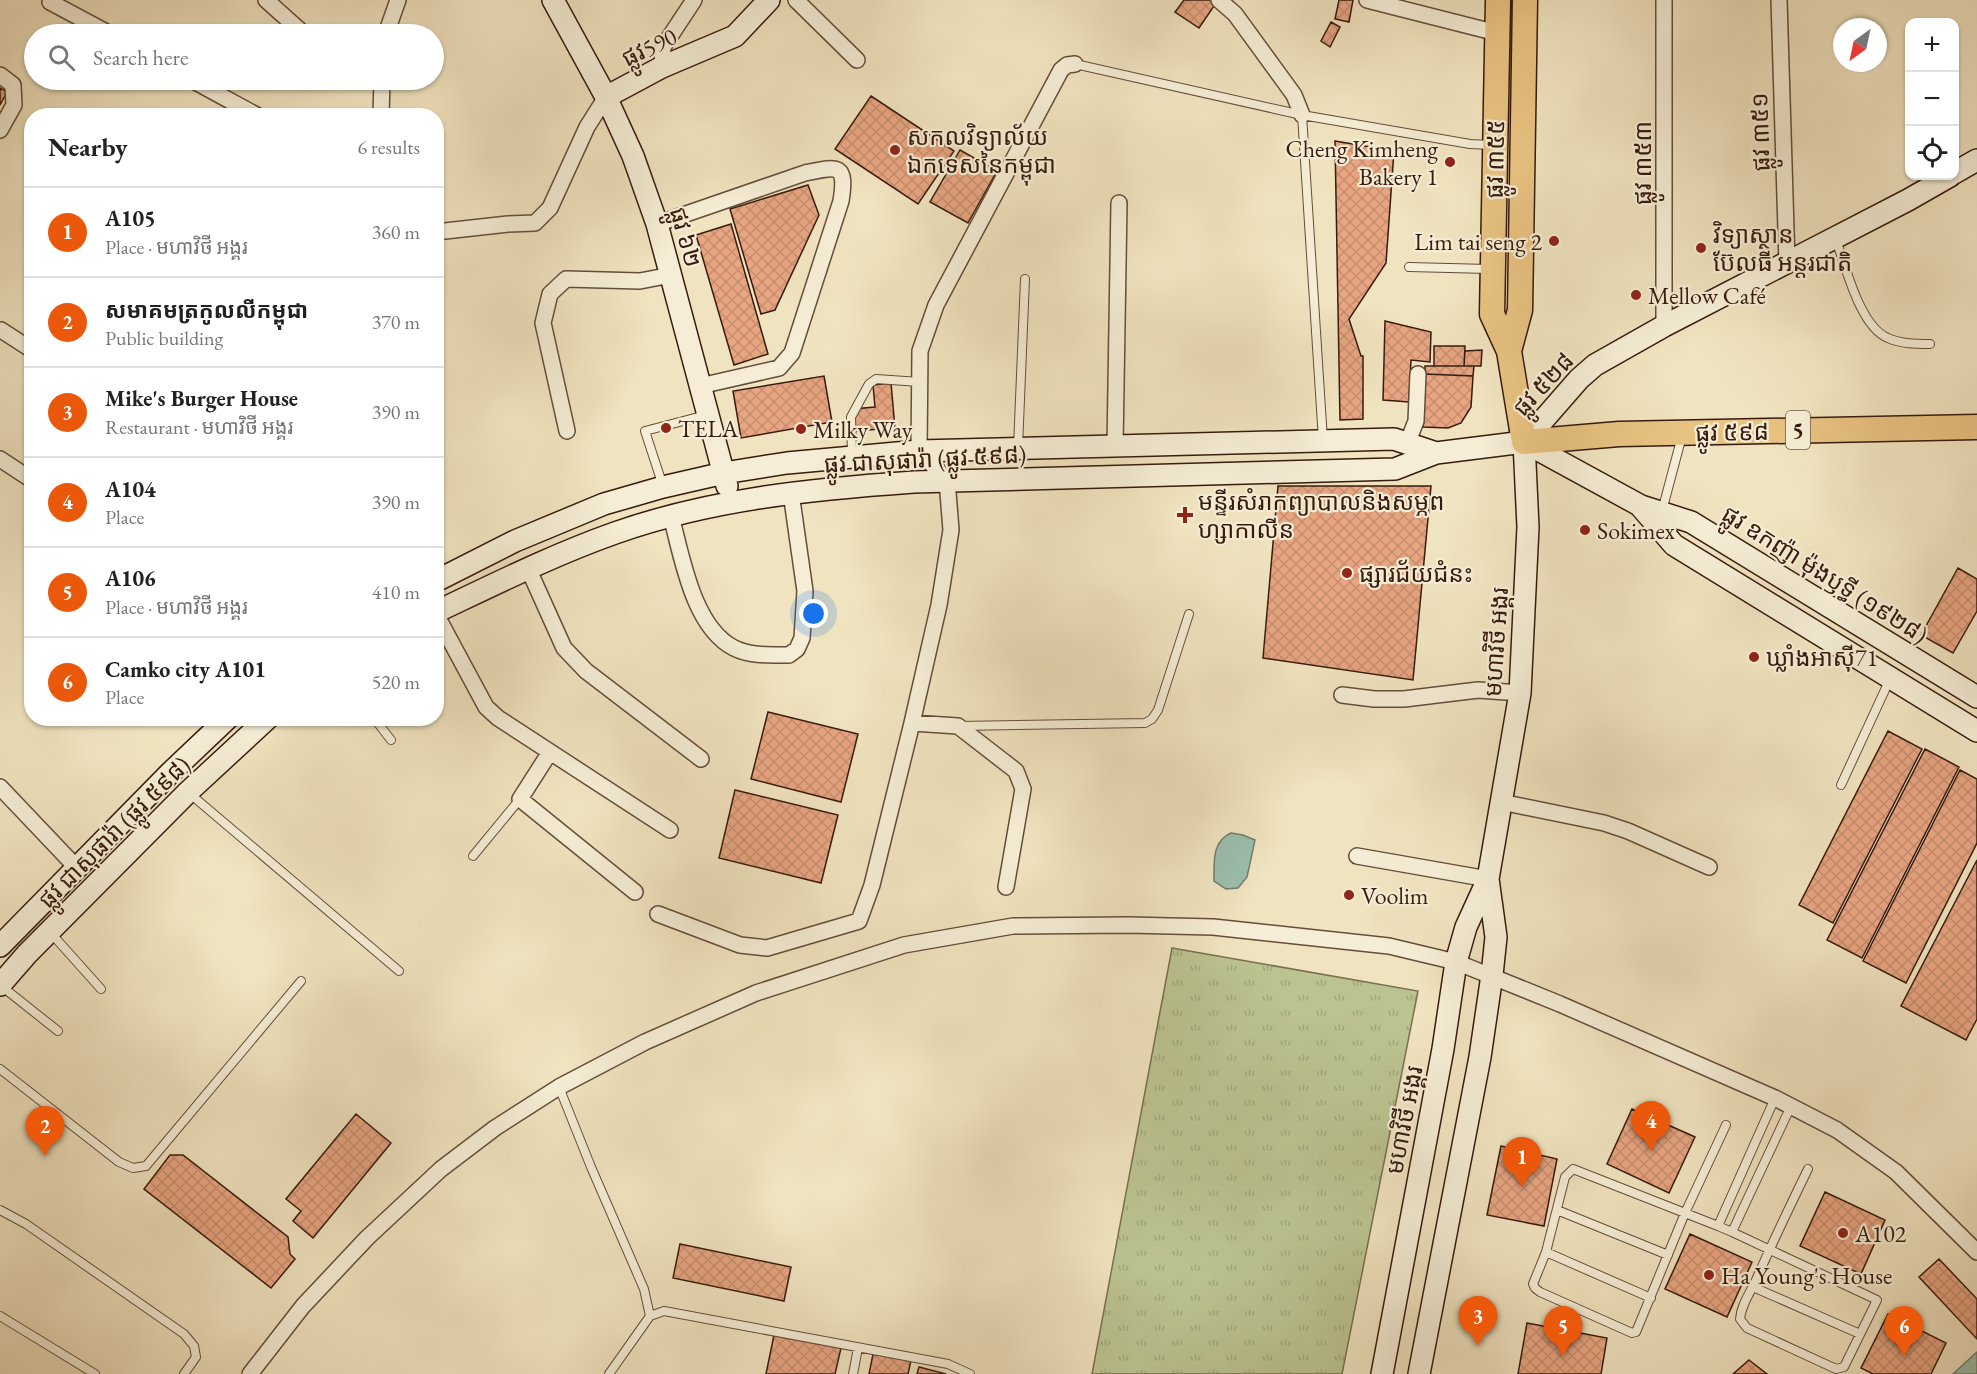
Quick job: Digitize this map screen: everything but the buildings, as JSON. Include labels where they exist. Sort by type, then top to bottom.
[{"type":"main road","name":"ផ្លូវ ៦២","points":[[553,0],[606,97],[633,156],[657,224],[730,502]]},
{"type":"main road","name":"ផ្លូវ590","points":[[606,97],[662,67],[735,36],[769,0]]},
{"type":"main road","name":"ផ្លូវ ៣៥៥","points":[[1498,0],[1492,314],[1509,351],[1524,442]]},
{"type":"main road","name":"ផ្លូវ ៣៥៥","points":[[1509,351],[1520,310],[1525,0]]},
{"type":"main road","points":[[1959,170],[1977,160]]},
{"type":"main road","name":"ផ្លូវ ៥២៨","points":[[1524,442],[1579,379],[1595,365],[1664,326],[1943,180]]},
{"type":"main road","name":"ផ្លូវ ៥៩៨","points":[[1524,442],[1619,434],[1977,427]]},
{"type":"main road","name":"ផ្លូវ ជាសុផារ៉ា (ផ្លូវ ៥៩៨)","points":[[444,577],[515,541],[604,504],[724,473],[852,456],[919,451],[1394,439],[1436,453]]},
{"type":"main road","name":"ផ្លូវ ជាសុផារ៉ា (ផ្លូវ ៥៩៨)","points":[[444,609],[528,568],[615,533],[671,516],[730,502],[850,486],[947,480],[1395,469],[1436,453],[1524,442]]},
{"type":"main road","name":"ផ្លូវ ឧកញ៉ា ម៉ុងឫទ្ធី (១៩២៨)","points":[[1524,442],[1641,506],[1690,522],[1973,692]]},
{"type":"main road","name":"មហាវិថី អង្គរ","points":[[1382,1374],[1443,1049],[1456,962],[1466,927],[1488,879],[1520,693],[1528,527],[1524,442]]},
{"type":"main road","name":"ផ្លូវ ឧកញ៉ា ម៉ុងឫទ្ធី (១៩២៨)","points":[[1641,506],[1674,545],[1977,731]]},
{"type":"main road","name":"ផ្លូវ ជាសុផារ៉ា (ផ្លូវ ៥៩៨)","points":[[0,985],[12,943],[77,868],[220,726]]},
{"type":"main road","name":"ផ្លូវ ជាសុផារ៉ា (ផ្លូវ ៥៩៨)","points":[[12,943],[50,932],[188,792],[259,726]]},
{"type":"main road","name":"មហាវិថី អង្គរ","points":[[1419,1374],[1480,1057],[1492,975],[1496,937],[1488,879]]},
{"type":"street","points":[[266,0],[293,24]]},
{"type":"street","points":[[390,24],[398,0]]},
{"type":"street","points":[[662,67],[663,47],[694,0]]},
{"type":"street","points":[[796,0],[857,60]]},
{"type":"street","points":[[1219,0],[1235,14],[1294,95],[1302,115]]},
{"type":"street","points":[[1367,0],[1497,33]]},
{"type":"street","name":"ផ្លូវ ៣៥៣","points":[[1664,0],[1664,326]]},
{"type":"street","name":"ផ្លូវ ៣៥១","points":[[1779,0],[1786,263]]},
{"type":"street","points":[[50,2],[91,24]]},
{"type":"street","points":[[658,914],[740,945],[767,948],[859,921],[872,885],[912,723],[939,605],[951,530],[947,480],[919,451],[920,351],[936,305],[1061,70],[1067,65],[1075,64]]},
{"type":"street","points":[[0,75],[13,85],[14,105],[0,130]]},
{"type":"street","points":[[210,90],[243,108]]},
{"type":"street","points":[[381,108],[382,90]]},
{"type":"street","points":[[444,231],[535,223],[550,208],[587,127],[606,97]]},
{"type":"street","points":[[657,224],[805,173],[835,169],[841,174],[844,182],[841,201],[792,353],[779,368],[700,386]]},
{"type":"street","points":[[1115,446],[1119,203]]},
{"type":"street","points":[[567,431],[543,323],[550,294],[566,279],[640,281],[671,275]]},
{"type":"street","points":[[1,330],[24,345]]},
{"type":"street","points":[[1407,444],[1416,422],[1418,374]]},
{"type":"street","points":[[0,459],[24,475]]},
{"type":"street","points":[[671,516],[695,597],[708,626],[720,640],[735,649],[759,655],[789,655],[797,649],[802,638],[805,591],[791,493]]},
{"type":"street","points":[[528,568],[564,648],[586,671],[701,759]]},
{"type":"street","points":[[444,628],[486,707],[498,718],[670,830]]},
{"type":"street","points":[[1342,695],[1374,699],[1404,699],[1478,690],[1520,693]]},
{"type":"street","points":[[912,723],[958,726],[1016,771],[1023,789],[1006,887]]},
{"type":"street","points":[[550,752],[520,799],[635,892]]},
{"type":"street","points":[[0,787],[77,868]]},
{"type":"street","points":[[1501,802],[1628,831],[1709,867]]},
{"type":"street","points":[[1357,856],[1488,879]]},
{"type":"street","points":[[250,1374],[303,1306],[367,1238],[441,1169],[495,1128],[559,1088],[645,1042],[756,993],[904,945],[1013,926],[1213,927],[1389,946],[1456,962],[1492,975],[1774,1098],[1837,1130],[1896,1172],[1977,1252]]},
{"type":"lane","points":[[1075,64],[1302,115],[1470,144],[1495,145]]},
{"type":"lane","points":[[1302,115],[1323,441]]},
{"type":"lane","points":[[1835,238],[1862,310],[1874,330],[1888,338],[1908,343],[1930,344]]},
{"type":"lane","points":[[1409,267],[1493,269]]},
{"type":"lane","points":[[1018,448],[1025,279]]},
{"type":"lane","points":[[852,456],[851,417],[869,384],[876,379],[920,382]]},
{"type":"lane","points":[[663,487],[645,431],[708,415]]},
{"type":"lane","points":[[1661,513],[1683,433]]},
{"type":"lane","points":[[958,726],[1145,723],[1152,719],[1158,710],[1189,614]]},
{"type":"lane","points":[[1841,785],[1890,678]]},
{"type":"lane","points":[[380,726],[391,740]]},
{"type":"lane","points":[[188,792],[399,971]]},
{"type":"lane","points":[[473,856],[520,799]]},
{"type":"lane","points":[[50,932],[101,989]]},
{"type":"lane","points":[[0,1069],[119,1162],[133,1168],[146,1166],[300,981]]},
{"type":"lane","points":[[0,985],[58,1030]]},
{"type":"lane","points":[[559,1088],[644,1288],[650,1316]]},
{"type":"lane","points":[[1718,1226],[1774,1098]]},
{"type":"lane","points":[[1732,1232],[1791,1106]]},
{"type":"lane","points":[[1726,1125],[1685,1213],[1652,1298],[1636,1332],[1632,1333],[1535,1288],[1533,1284],[1546,1252],[1565,1177],[1573,1169],[1685,1213],[1718,1226],[1770,1248],[1877,1300],[1844,1367],[1836,1369],[1747,1328],[1740,1319],[1741,1309],[1753,1287],[1770,1248],[1808,1169]]},
{"type":"lane","points":[[0,1210],[26,1224],[184,1334],[194,1346],[196,1357],[184,1374]]},
{"type":"lane","points":[[1557,1210],[1668,1255]]},
{"type":"lane","points":[[1546,1252],[1652,1298]]},
{"type":"lane","points":[[1753,1287],[1860,1335]]},
{"type":"lane","points":[[609,1374],[650,1316],[664,1311],[948,1364],[970,1374]]},
{"type":"lane","points":[[0,1316],[95,1374]]},
{"type":"lane","points":[[853,1374],[858,1348]]},
{"type":"green space","points":[[1172,948],[1418,991],[1342,1374],[1092,1374]]},
{"type":"shaded area","points":[[1231,833],[1255,840],[1247,877],[1238,888],[1226,889],[1214,881],[1214,860],[1220,841]]},
{"type":"shaded area","points":[[1977,1352],[1977,1374],[1953,1374]]},
{"type":"place","name":"សកលវិទ្យាល័យ ឯកទេសនៃកម្ពុជា","points":[[895,150]]},
{"type":"place","name":"Cheng Kimheng Bakery 1","points":[[1450,162]]},
{"type":"place","name":"Lim tai seng 2","points":[[1554,241]]},
{"type":"place","name":"វិទ្យាស្ថាន ប៊ែលធី អន្ដរជាតិ","points":[[1701,248]]},
{"type":"place","name":"Mellow Café","points":[[1636,295]]},
{"type":"place","name":"TELA","points":[[666,428]]},
{"type":"place","name":"Milky Way","points":[[801,429]]},
{"type":"place","name":"មន្ទីរសំរាកព្យាបាលនិងសម្ភព ហ្សាកាលីន","points":[[1185,515]]},
{"type":"place","name":"Sokimex","points":[[1585,530]]},
{"type":"place","name":"ផ្សារជ័យជំនះ","points":[[1347,573]]},
{"type":"place","name":"ឃ្លាំងអាសុី71","points":[[1754,657]]},
{"type":"place","name":"Voolim","points":[[1349,895]]},
{"type":"place","name":"A104","points":[[1651,1151]]},
{"type":"place","name":"សមាគមត្រកូលលីកម្ពុជា","points":[[45,1156]]},
{"type":"place","name":"A105","points":[[1522,1187]]},
{"type":"place","name":"A102","points":[[1843,1233]]},
{"type":"place","name":"Ha Young's House","points":[[1709,1275]]},
{"type":"place","name":"Mike's Burger House","points":[[1478,1346]]},
{"type":"place","name":"A106","points":[[1563,1356]]},
{"type":"place","name":"Camko city A101","points":[[1904,1356]]}]
